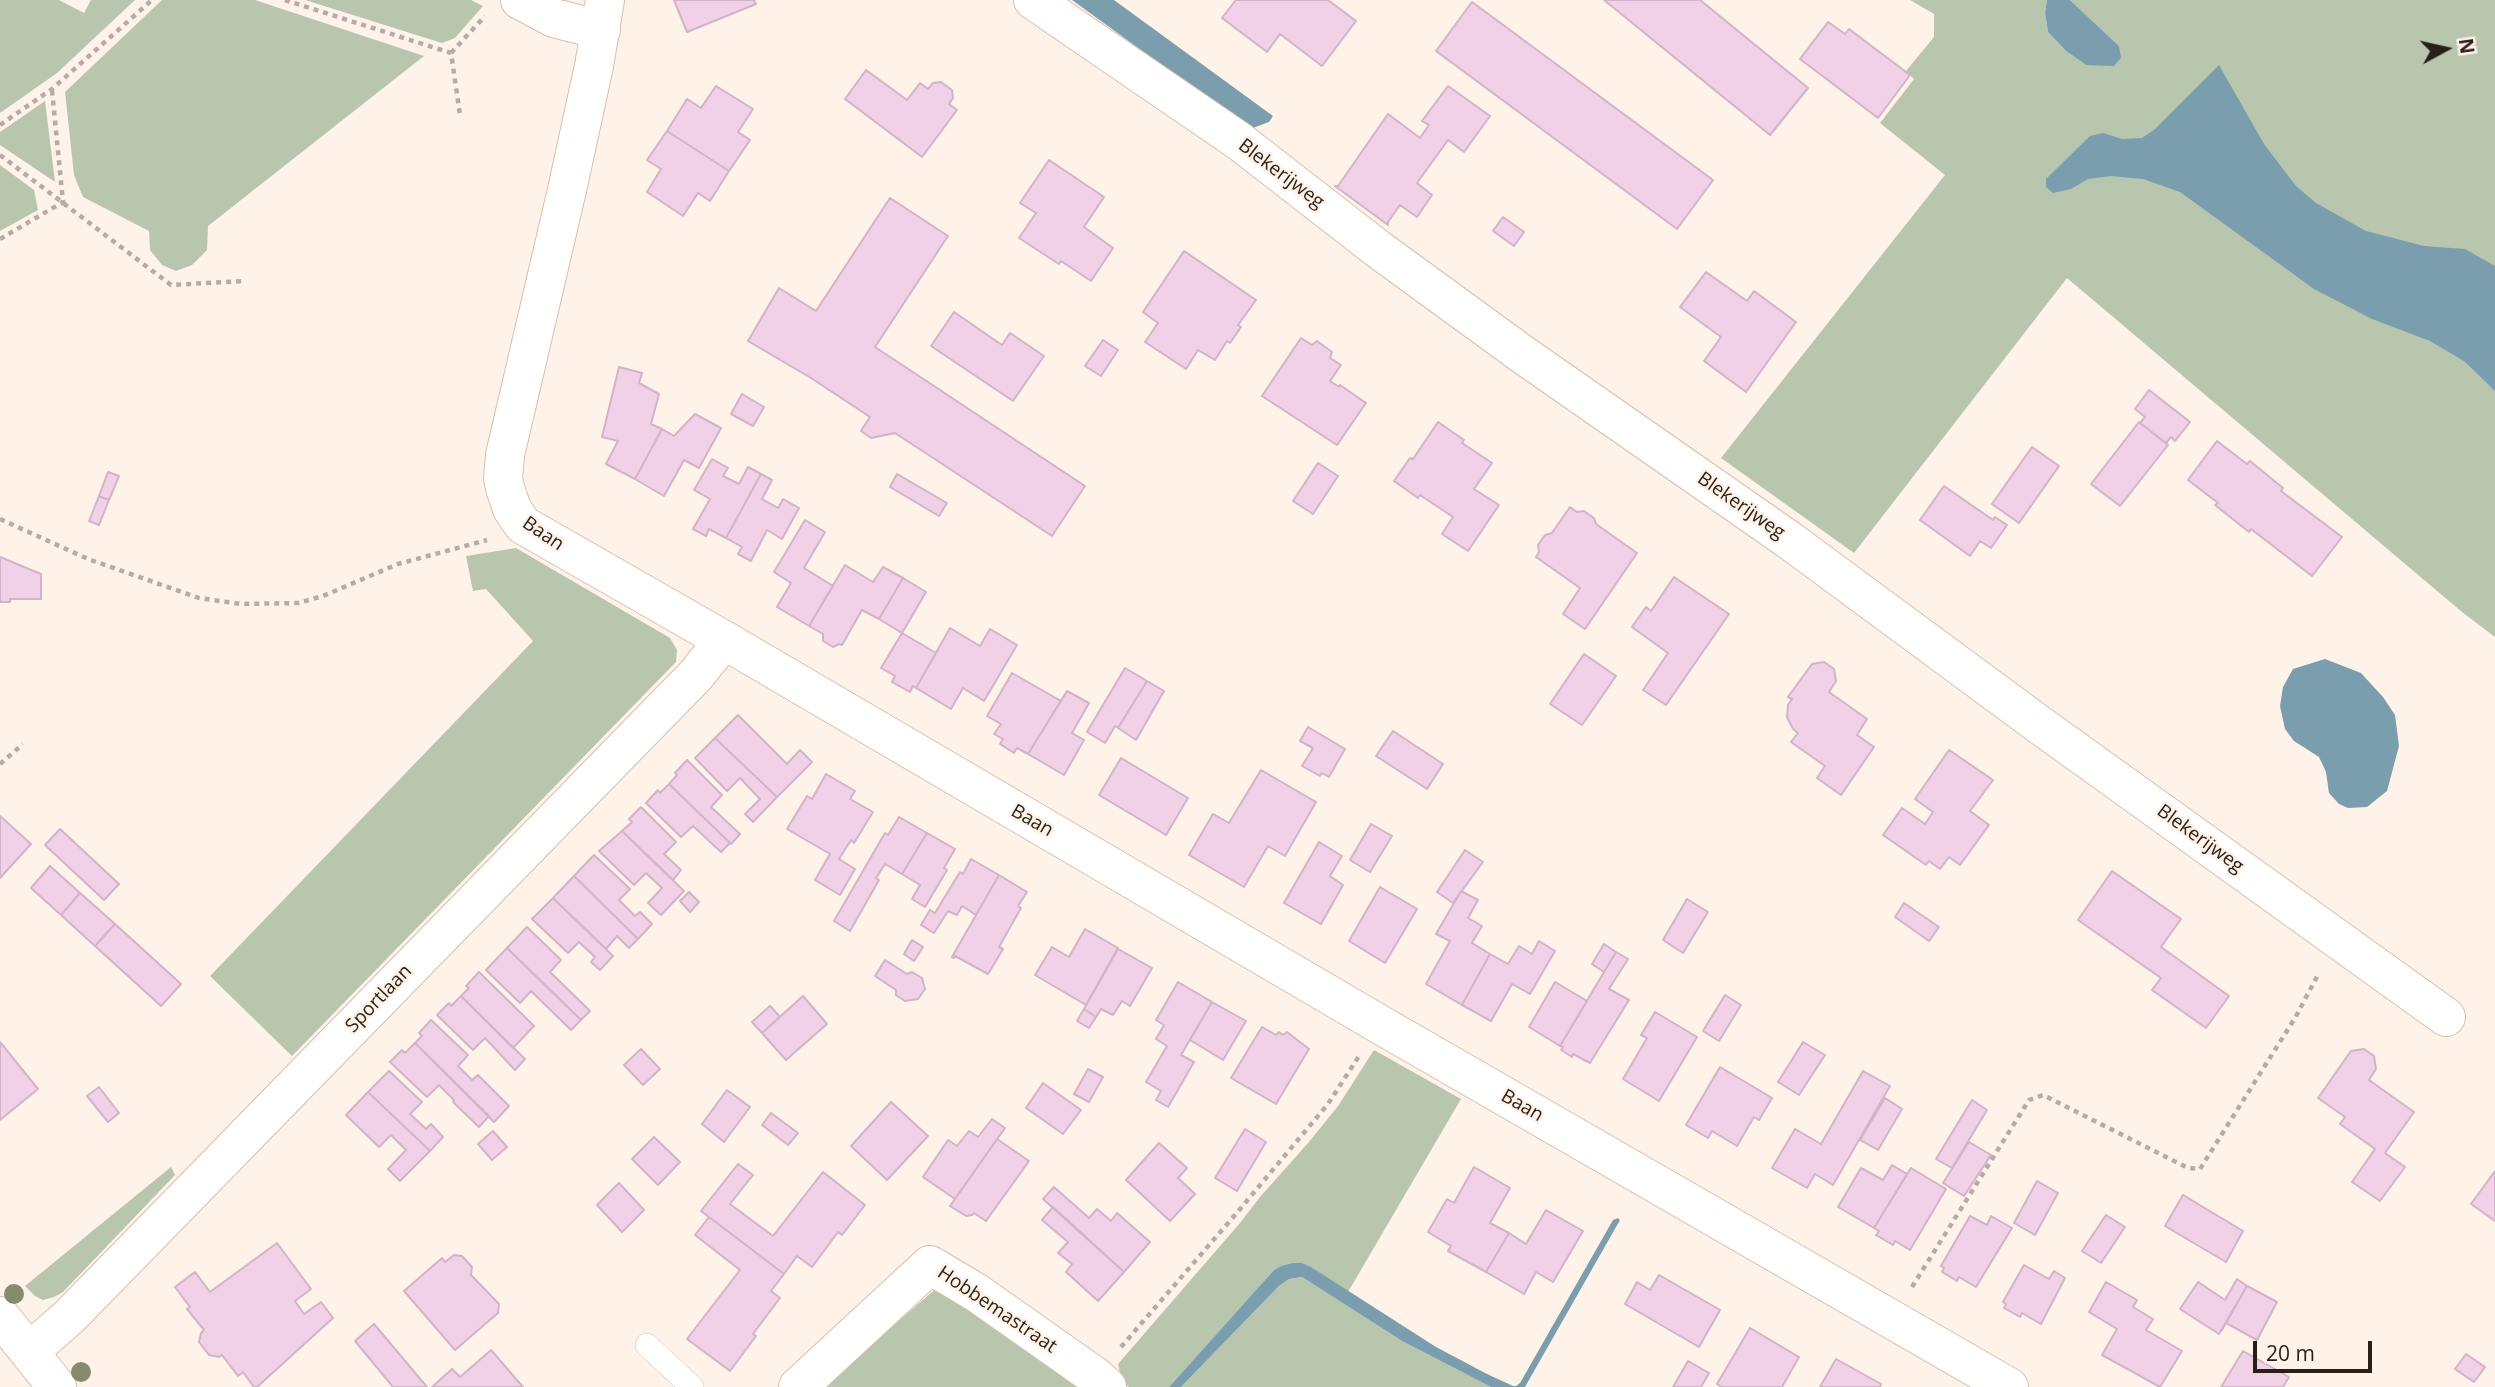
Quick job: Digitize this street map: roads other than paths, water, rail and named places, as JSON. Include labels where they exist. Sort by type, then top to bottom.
[{"type":"street","name":"Blekerijweg","points":[[1033,0],[1239,141],[1511,346],[1789,540],[2037,723],[2446,1017]]},
{"type":"street","points":[[506,4],[554,18],[603,15]]},
{"type":"street","name":"Baan","points":[[603,15],[539,315],[505,455],[505,488],[512,509],[523,525],[1379,1024],[2010,1387]]},
{"type":"street","name":"Sportlaan","points":[[29,1352],[70,1317],[252,1113],[696,675],[724,640]]},
{"type":"street","name":"Hobbemastraat","points":[[798,1387],[930,1265],[977,1293],[1101,1382]]},
{"type":"street","points":[[0,1316],[57,1387]]},
{"type":"lane","points":[[647,1345],[692,1387]]},
{"type":"water","points":[[1072,0],[1114,0],[1273,116],[1269,122],[1250,129]]},
{"type":"water","points":[[2047,0],[2070,0],[2119,46],[2121,58],[2114,66],[2086,65],[2066,51],[2048,32],[2045,13]]},
{"type":"water","points":[[2219,65],[2264,144],[2296,186],[2316,203],[2366,231],[2424,246],[2465,249],[2495,266],[2495,391],[2464,361],[2430,341],[2372,319],[2314,289],[2180,192],[2143,179],[2111,176],[2088,179],[2071,189],[2053,193],[2046,187],[2046,179],[2090,136],[2103,133],[2122,139],[2142,138],[2154,130]]},
{"type":"water","points":[[2325,659],[2361,673],[2395,715],[2399,746],[2387,791],[2367,807],[2348,808],[2339,804],[2329,793],[2326,772],[2319,757],[2294,741],[2285,729],[2280,706],[2283,687],[2293,669]]},
{"type":"water","points":[[1613,1220],[1620,1220],[1525,1387],[1491,1387],[1402,1341],[1302,1277],[1289,1279],[1279,1286],[1181,1387],[1169,1387],[1273,1271],[1293,1263],[1311,1267],[1436,1347],[1516,1386]]}]
